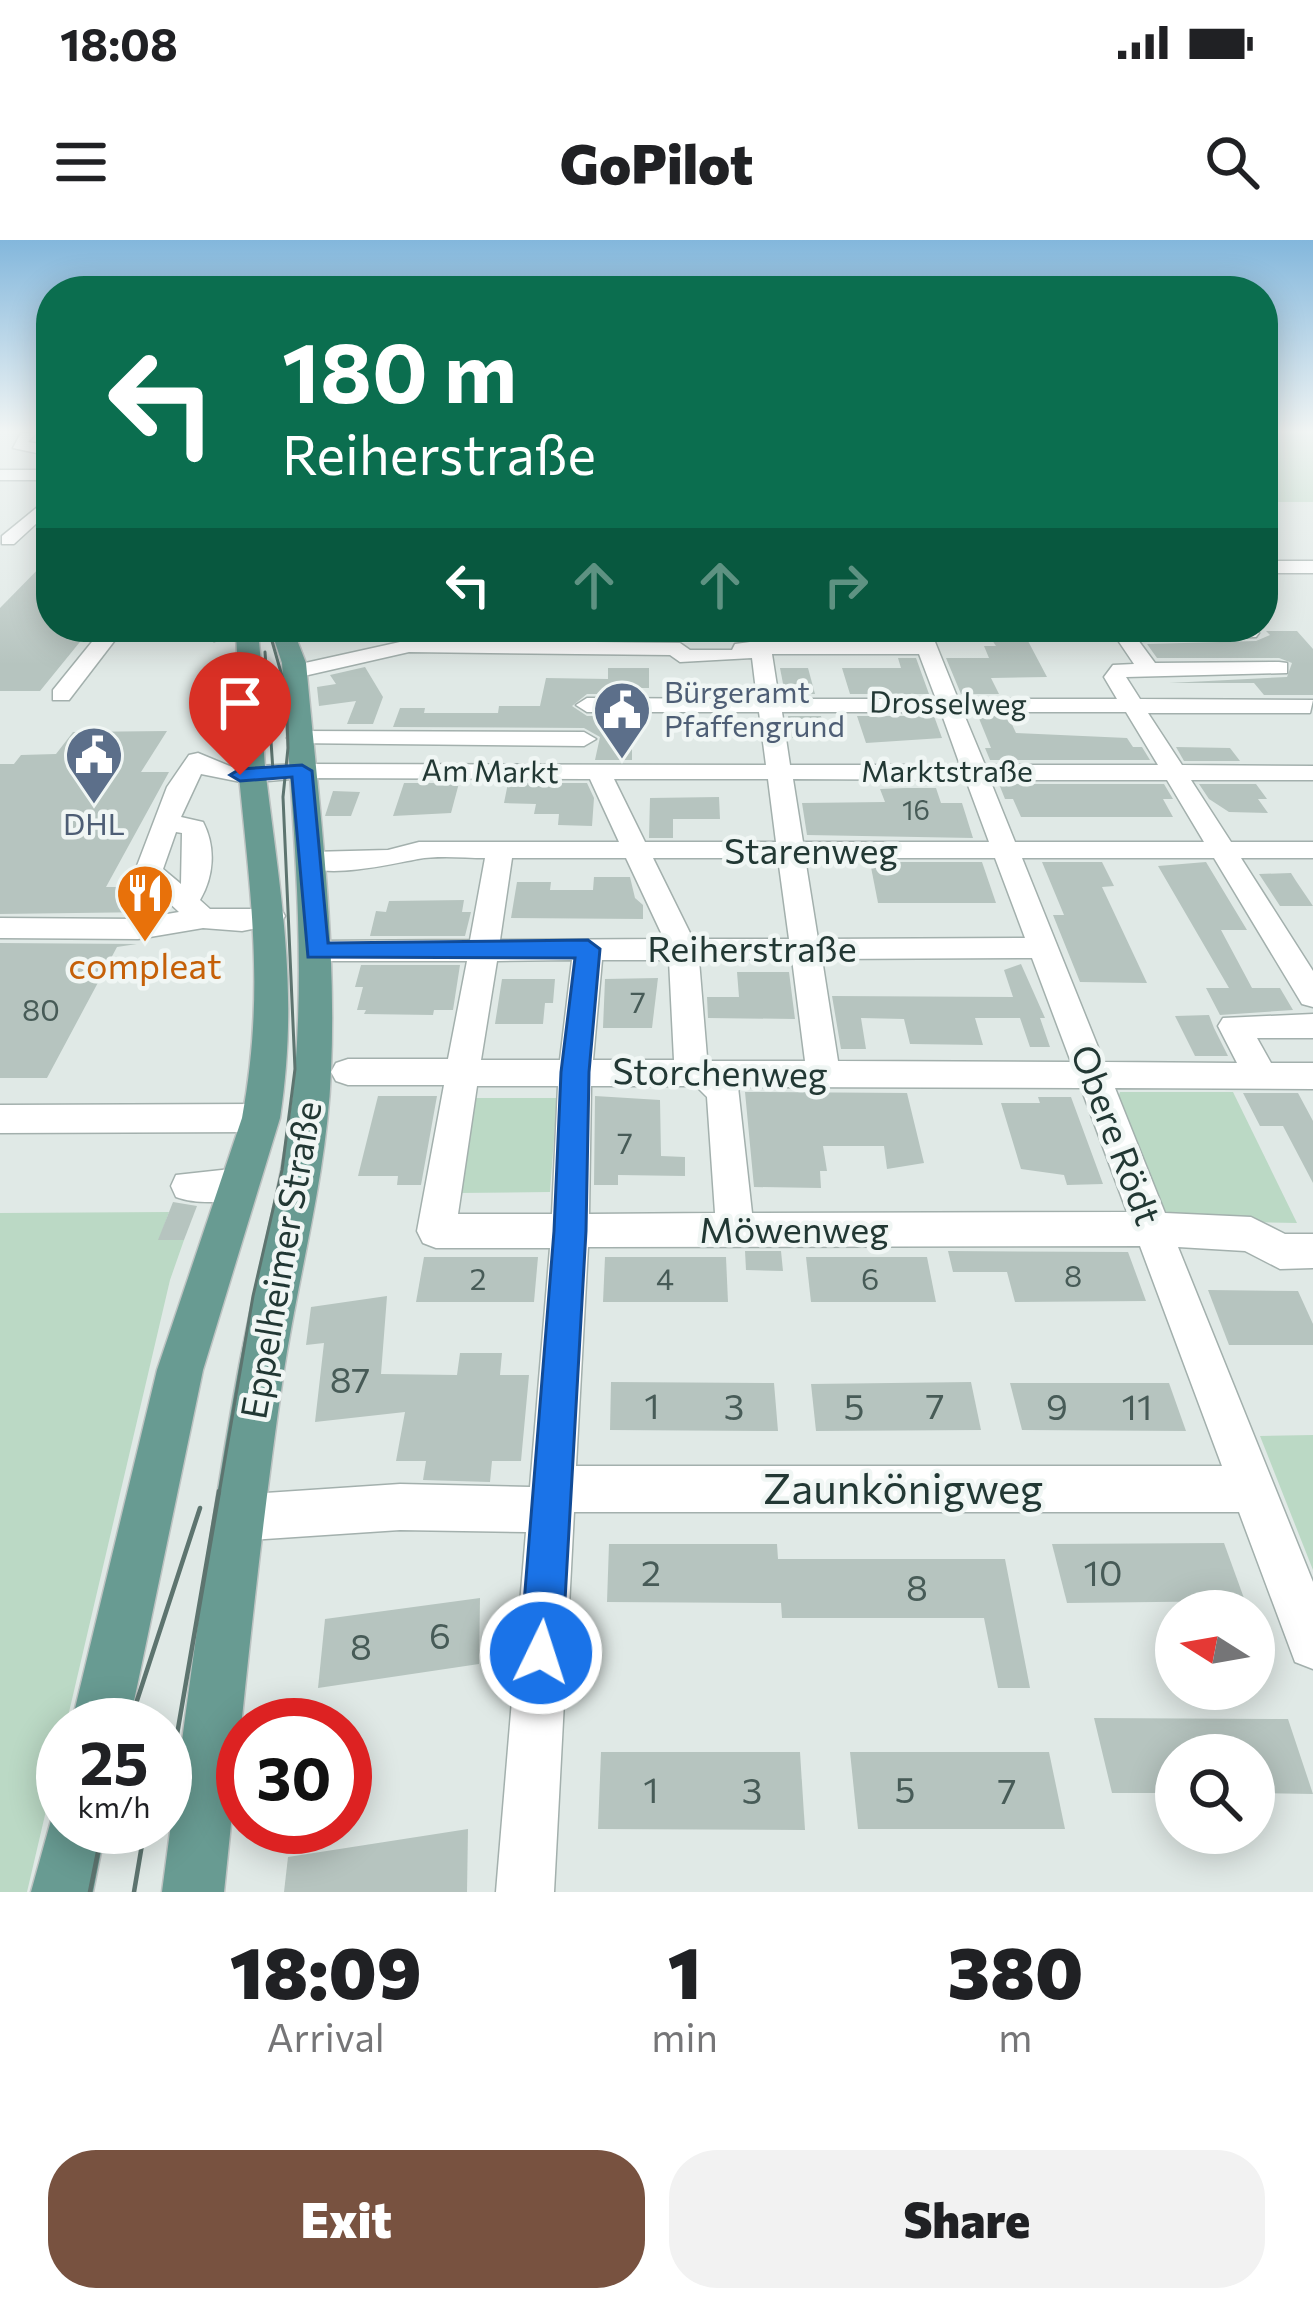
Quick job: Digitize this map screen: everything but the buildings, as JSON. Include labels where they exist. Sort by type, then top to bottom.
[{"type":"main road","name":"Eppelheimer Straße","points":[[106,1698],[158,1452],[261,1118],[274,1028],[271,916],[264,826],[254,774],[247,642]]},
{"type":"main road","name":"Eppelheimer Straße","points":[[194,1892],[237,1518],[265,1346],[293,1225],[315,1054],[316,951],[310,861],[295,672],[286,642]]},
{"type":"main road","points":[[62,1892],[70,1854]]},
{"type":"street","points":[[4,540],[36,513]]},
{"type":"street","points":[[4,540],[34,540]]},
{"type":"street","points":[[1278,566],[1313,567]]},
{"type":"street","points":[[61,695],[103,642]]},
{"type":"street","points":[[217,646],[229,642]]},
{"type":"street","points":[[442,642],[445,646]]},
{"type":"street","points":[[295,672],[409,646],[445,646],[590,667],[680,649],[680,656],[743,656],[753,642]]},
{"type":"street","points":[[754,642],[770,702],[824,1075]]},
{"type":"street","name":"Obere Rödt","points":[[925,642],[1313,1644]]},
{"type":"street","points":[[1130,642],[1149,670]]},
{"type":"street","points":[[1256,642],[1312,707]]},
{"type":"street","points":[[584,739],[590,667]]},
{"type":"street","name":"Drosselweg","points":[[590,667],[770,702],[1312,707]]},
{"type":"street","points":[[1279,668],[1114,674],[1313,996]]},
{"type":"street","name":"Am Markt","points":[[170,815],[197,760],[219,773],[254,774],[300,754],[400,738],[584,739],[590,773],[300,754]]},
{"type":"street","points":[[590,773],[683,949],[691,1062],[724,1092],[736,1230]]},
{"type":"street","name":"Marktstraße","points":[[590,773],[1313,773]]},
{"type":"street","points":[[192,911],[199,852],[194,828],[170,815],[150,857],[149,871],[192,911],[242,922],[271,916]]},
{"type":"street","name":"Starenweg","points":[[310,861],[389,859],[419,850],[1313,850]]},
{"type":"street","points":[[462,1076],[500,851]]},
{"type":"street","points":[[0,928],[138,929],[192,911]]},
{"type":"street","name":"Reiherstraße","points":[[316,951],[1043,948]]},
{"type":"street","points":[[525,1892],[570,1231],[575,1072],[588,949]]},
{"type":"street","points":[[1261,1076],[1234,1026],[1313,1026]]},
{"type":"street","name":"Storchenweg","points":[[347,1072],[1313,1076]]},
{"type":"street","name":"Möwenweg","points":[[462,1076],[436,1231],[1152,1229],[1251,1234],[1280,1252],[1313,1251]]},
{"type":"street","points":[[0,1119],[261,1118]]},
{"type":"street","points":[[189,1186],[240,1184]]},
{"type":"street","name":"Zaunkönigweg","points":[[237,1518],[552,1499],[1253,1489]]},
{"type":"green space","points":[[1120,1092],[1233,1092],[1297,1223],[1176,1221],[1160,1209],[1117,1100]]},
{"type":"green space","points":[[471,1098],[557,1098],[550,1192],[457,1193]]},
{"type":"green space","points":[[169,1212],[159,1240],[184,1240],[170,1280],[72,1698],[36,1698],[36,1853],[27,1892],[0,1892],[0,1213]]},
{"type":"green space","points":[[1313,1435],[1313,1570],[1260,1436]]},
{"type":"tram line","points":[[219,1494],[253,1296],[282,1170],[295,1069],[283,797],[288,748],[286,690],[272,642]]},
{"type":"tram line","points":[[265,652],[273,771]]},
{"type":"tram line","points":[[183,1698],[219,1491]]},
{"type":"tram line","points":[[138,1698],[200,1508]]},
{"type":"tram line","points":[[90,1892],[98,1854]]},
{"type":"tram line","points":[[134,1892],[140,1854]]},
{"type":"place","name":"Bürgeramt Pfaffengrund","points":[[622,761]]},
{"type":"place","name":"DHL","points":[[94,806]]},
{"type":"place","name":"compleat","points":[[145,944]]},
{"type":"route","points":[[240,775],[302,771],[316,951],[588,949],[575,1072],[570,1231],[541,1653]]}]
